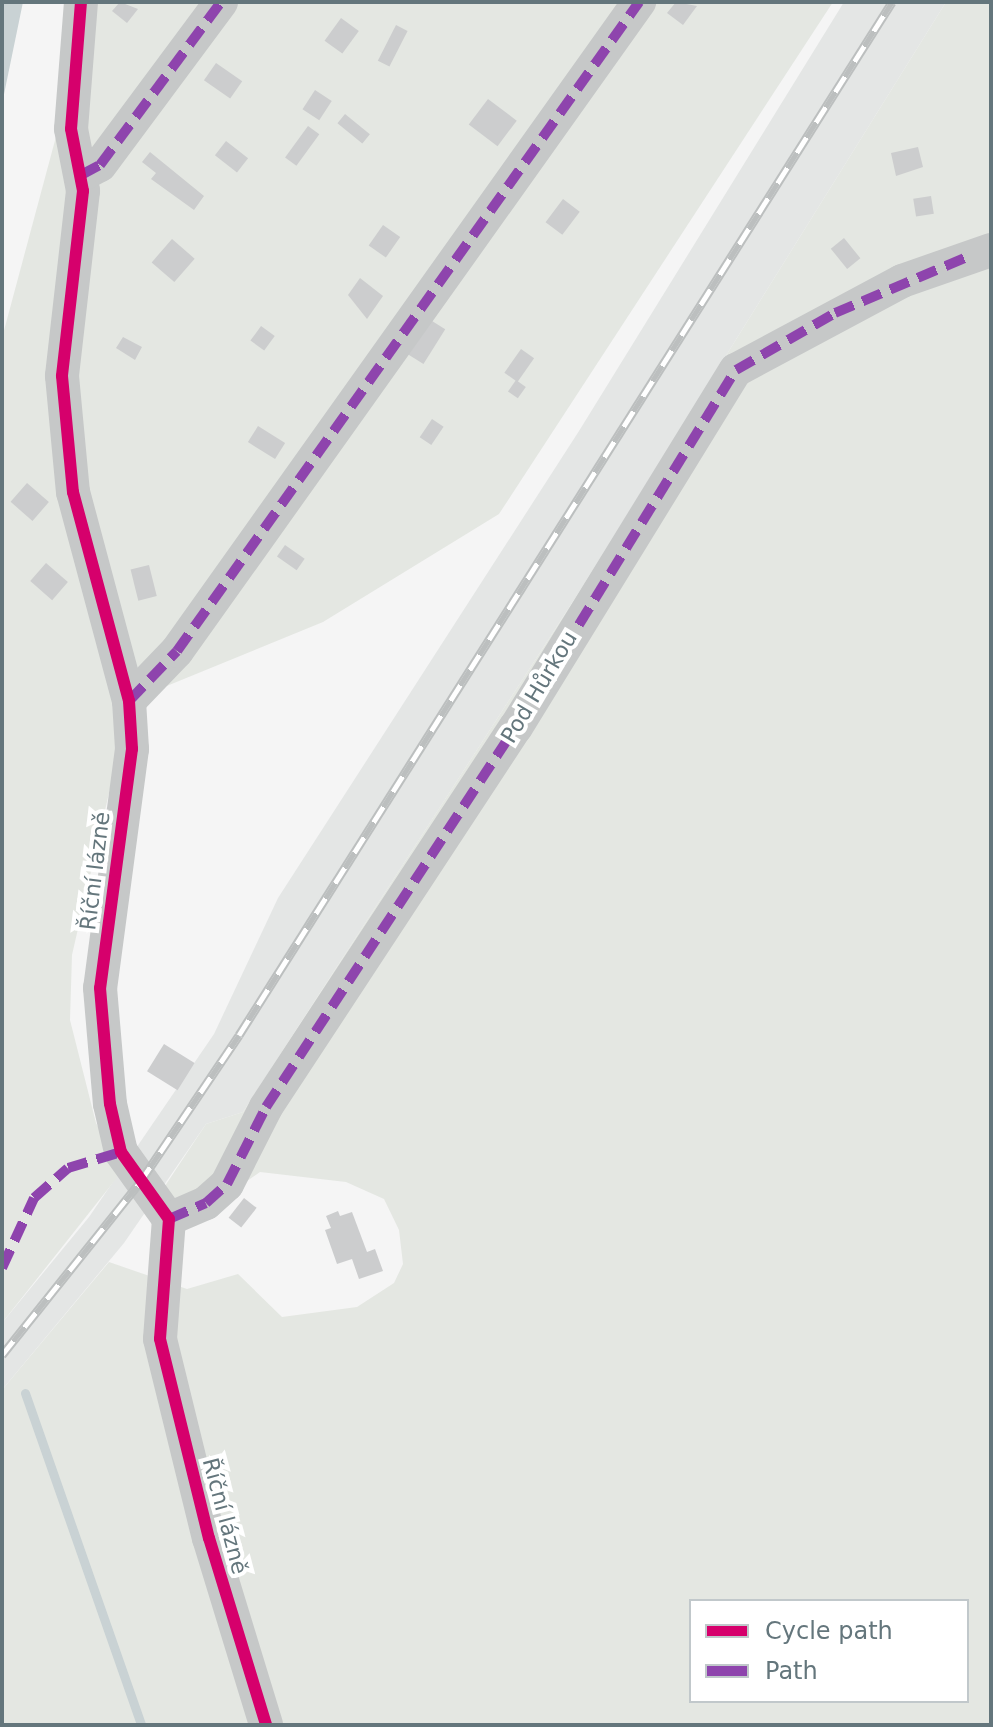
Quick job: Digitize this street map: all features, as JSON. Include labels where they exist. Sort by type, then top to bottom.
[{"type":"street","name":"Říční lázně","points":[[81,2],[71,129],[81,175],[65,405],[73,492],[129,701],[132,749],[100,988],[121,1152],[169,1219],[160,1339],[209,1538],[266,1725]]},
{"type":"street","points":[[81,175],[100,165],[221,2]]},
{"type":"street","points":[[129,701],[177,651],[639,2]]},
{"type":"street","name":"Pod Hůrkou","points":[[169,1219],[206,1203],[227,1184],[266,1107],[516,727],[736,370],[835,313],[979,254]]},
{"type":"shaded area","points":[[2,2],[23,2],[2,104]]},
{"type":"shaded area","points":[[81,2],[833,2],[499,514],[323,622],[130,701],[72,955],[70,1020],[96,1123],[123,1170],[2,1323],[2,338],[72,77]]},
{"type":"shaded area","points":[[844,2],[946,2],[579,592],[243,1112],[206,1124],[124,1243],[2,1390],[2,1323],[89,1217],[214,1034],[278,898],[579,431]]},
{"type":"shaded area","points":[[946,2],[991,2],[991,1725],[2,1725],[2,1390],[109,1262],[187,1289],[238,1274],[282,1317],[357,1307],[394,1283],[403,1264],[399,1230],[384,1199],[346,1182],[260,1172],[203,1212],[159,1195],[206,1124],[243,1112],[579,592]]},
{"type":"building","points":[[120,2],[138,9],[127,23],[112,11]]},
{"type":"building","points":[[676,2],[697,6],[683,25],[667,13]]},
{"type":"building","points":[[341,18],[359,31],[342,54],[325,41]]},
{"type":"building","points":[[396,25],[408,31],[389,67],[378,61]]},
{"type":"building","points":[[216,63],[242,81],[230,99],[204,80]]},
{"type":"building","points":[[315,90],[332,101],[319,120],[302,109]]},
{"type":"building","points":[[488,99],[517,121],[497,146],[469,125]]},
{"type":"building","points":[[345,114],[370,134],[362,143],[337,123]]},
{"type":"building","points":[[308,126],[319,134],[296,166],[285,158]]},
{"type":"building","points":[[226,141],[248,158],[237,172],[215,155]]},
{"type":"building","points":[[918,147],[923,167],[896,176],[891,153]]},
{"type":"building","points":[[150,152],[204,196],[194,210],[151,179],[156,173],[142,162]]},
{"type":"building","points":[[931,196],[934,214],[916,217],[913,199]]},
{"type":"building","points":[[563,199],[580,212],[562,235],[546,222]]},
{"type":"building","points":[[383,225],[400,237],[386,258],[369,245]]},
{"type":"building","points":[[844,238],[860,258],[847,269],[831,249]]},
{"type":"building","points":[[172,239],[195,259],[174,282],[152,262]]},
{"type":"building","points":[[360,278],[383,296],[367,319],[348,295]]},
{"type":"building","points":[[424,316],[445,329],[423,364],[402,351]]},
{"type":"building","points":[[261,326],[275,336],[264,351],[250,341]]},
{"type":"building","points":[[123,337],[142,347],[135,360],[116,348]]},
{"type":"building","points":[[521,349],[534,358],[517,382],[504,373]]},
{"type":"building","points":[[516,380],[526,387],[518,398],[508,391]]},
{"type":"building","points":[[432,419],[444,427],[431,445],[420,437]]},
{"type":"building","points":[[258,426],[285,443],[275,459],[248,442]]},
{"type":"building","points":[[27,483],[49,502],[32,521],[11,502]]},
{"type":"building","points":[[285,545],[305,559],[297,570],[277,556]]},
{"type":"building","points":[[46,563],[68,582],[52,600],[30,581]]},
{"type":"building","points":[[149,565],[157,596],[138,601],[131,570]]},
{"type":"building","points":[[164,1044],[195,1063],[178,1090],[147,1071]]},
{"type":"building","points":[[244,1198],[257,1208],[241,1228],[229,1218]]},
{"type":"building","points":[[338,1211],[340,1216],[352,1212],[367,1252],[375,1249],[383,1271],[359,1279],[352,1259],[337,1264],[325,1230],[331,1228],[326,1216]]},
{"type":"waterway","points":[[25,1393],[141,1725]]},
{"type":"railway","points":[[2,1355],[140,1182],[239,1035],[892,2]]},
{"type":"marked path","points":[[81,175],[100,165],[221,2]]},
{"type":"marked path","points":[[129,701],[177,651],[639,2]]},
{"type":"marked path","points":[[169,1219],[206,1203],[227,1184],[266,1107],[516,727],[736,370],[835,313],[967,257]]},
{"type":"marked path","points":[[2,1268],[34,1198],[68,1168],[121,1152]]},
{"type":"cycle path","points":[[81,2],[71,129],[83,191],[62,376],[73,492],[129,701],[132,749],[100,988],[110,1104],[121,1152],[169,1219],[160,1339],[209,1538],[266,1725]]}]
